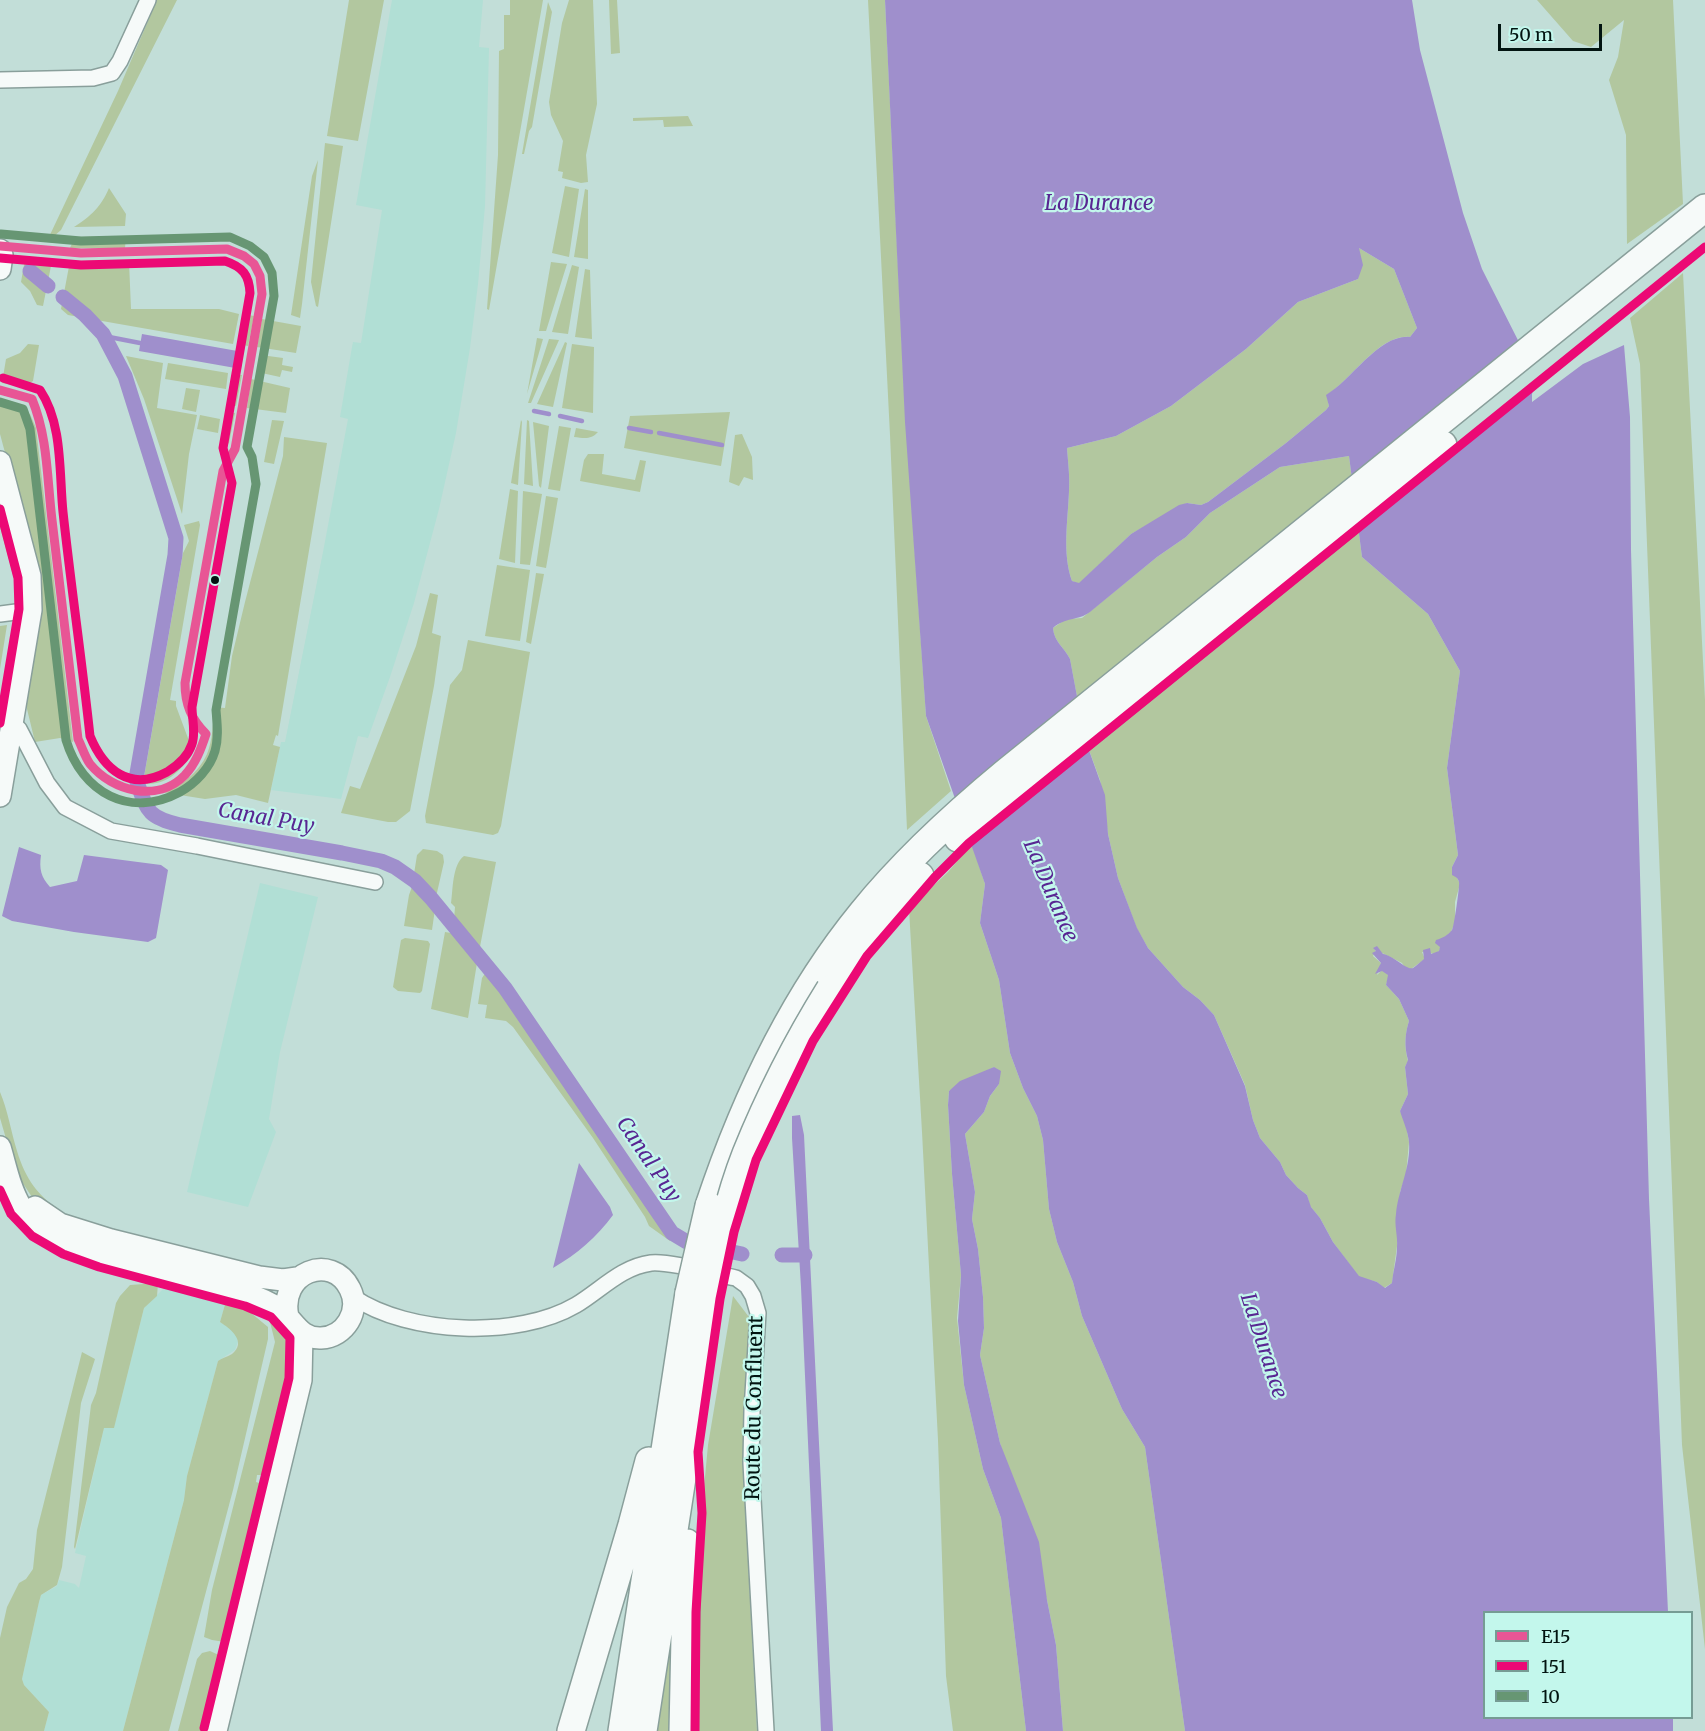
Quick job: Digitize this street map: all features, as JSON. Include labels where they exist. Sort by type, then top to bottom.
[{"type":"highway","points":[[643,1731],[686,1452],[698,1295],[709,1206],[726,1153],[752,1091],[785,1026],[821,968],[861,913],[952,818],[1705,208]]},
{"type":"highway","points":[[572,1731],[654,1441],[698,1295],[745,1155],[802,1035],[857,949],[926,869],[961,834],[1705,232]]},
{"type":"highway","points":[[622,1731],[681,1354]]},
{"type":"highway","points":[[683,1731],[685,1592],[690,1512],[686,1452]]},
{"type":"street","points":[[0,80],[93,78],[112,73],[120,61],[148,0]]},
{"type":"street","points":[[0,250],[2,255],[0,269]]},
{"type":"street","points":[[0,462],[30,576],[31,610],[0,796]]},
{"type":"street","points":[[0,614],[31,610]]},
{"type":"street","points":[[12,722],[19,729],[47,783],[65,807],[111,831],[375,882]]},
{"type":"street","points":[[2,1155],[25,1196],[37,1209],[60,1224],[111,1240],[259,1276],[283,1280],[297,1278],[309,1272],[328,1271],[344,1280],[353,1297],[354,1309],[351,1319],[320,1346],[301,1380]]},
{"type":"street","points":[[2,1155],[10,1184],[21,1208],[50,1235],[97,1253],[240,1291],[278,1308],[294,1326],[310,1337],[336,1333],[359,1320],[385,1315]]},
{"type":"street","name":"Route du Confluent","points":[[385,1315],[463,1328],[483,1329],[518,1325],[539,1320],[577,1304],[625,1272],[652,1263],[736,1278],[747,1286],[756,1304],[758,1323],[751,1462],[766,1731]]},
{"type":"street","points":[[288,1317],[287,1296],[297,1278]]},
{"type":"street","points":[[353,1297],[385,1315]]},
{"type":"street","points":[[216,1731],[301,1380],[302,1333]]},
{"type":"shaded area","points":[[157,0],[177,0],[61,230],[48,239],[118,91]]},
{"type":"shaded area","points":[[349,0],[384,0],[358,141],[327,136]]},
{"type":"shaded area","points":[[392,0],[483,0],[479,47],[489,48],[485,206],[470,348],[456,433],[439,509],[414,603],[390,677],[368,738],[358,736],[341,799],[271,790],[281,742],[285,742],[323,552],[348,419],[340,417],[352,347],[353,342],[361,343],[382,210],[356,205]]},
{"type":"shaded area","points":[[510,0],[543,0],[489,310],[487,309],[498,155],[499,51],[504,49],[504,15],[510,15]]},
{"type":"shaded area","points":[[569,0],[593,0],[597,104],[586,155],[588,182],[581,183],[562,178],[563,172],[558,171],[563,141],[551,115],[549,102],[562,23]]},
{"type":"shaded area","points":[[609,0],[617,0],[620,53],[611,54]]},
{"type":"shaded area","points":[[868,0],[885,0],[905,409],[926,716],[951,791],[907,830],[890,435]]},
{"type":"shaded area","points":[[1537,0],[1673,0],[1683,204],[1627,244],[1626,135],[1609,80],[1618,57],[1624,20],[1591,47],[1573,41]]},
{"type":"shaded area","points":[[548,2],[552,12],[532,127],[524,154],[522,154]]},
{"type":"shaded area","points":[[688,116],[693,126],[664,127],[663,120],[633,121],[633,118]]},
{"type":"shaded area","points":[[325,143],[343,146],[318,307],[311,282]]},
{"type":"shaded area","points":[[318,160],[300,318],[291,315],[312,176]]},
{"type":"shaded area","points":[[565,186],[579,189],[569,257],[552,253]]},
{"type":"shaded area","points":[[109,188],[126,214],[125,226],[74,227],[95,210],[103,201]]},
{"type":"shaded area","points":[[585,189],[588,190],[588,259],[574,257]]},
{"type":"shaded area","points":[[126,236],[125,248],[70,248],[75,237]]},
{"type":"shaded area","points":[[1359,248],[1394,269],[1417,328],[1410,337],[1388,342],[1377,350],[1327,395],[1329,406],[1326,410],[1208,502],[1201,505],[1187,503],[1131,534],[1079,584],[1072,581],[1066,548],[1069,486],[1067,448],[1116,436],[1171,406],[1246,349],[1298,302],[1358,279]]},
{"type":"shaded area","points":[[25,259],[51,266],[43,306],[37,305],[30,291],[21,282]]},
{"type":"shaded area","points":[[118,260],[129,262],[131,309],[219,309],[239,314],[233,344],[68,315],[61,309],[70,261]]},
{"type":"shaded area","points":[[551,262],[567,264],[546,331],[539,331]]},
{"type":"shaded area","points":[[572,265],[579,267],[568,334],[552,332]]},
{"type":"shaded area","points":[[585,269],[590,270],[592,339],[575,337]]},
{"type":"shaded area","points":[[1683,273],[1705,700],[1705,1649],[1682,1445],[1640,364],[1630,318]]},
{"type":"shaded area","points":[[243,314],[254,316],[248,346],[238,344]]},
{"type":"shaded area","points":[[262,319],[301,326],[296,353],[257,347]]},
{"type":"shaded area","points":[[537,338],[543,339],[527,394]]},
{"type":"shaded area","points":[[549,339],[559,340],[531,403],[528,403]]},
{"type":"shaded area","points":[[565,342],[567,343],[553,407],[537,404]]},
{"type":"shaded area","points":[[28,344],[39,345],[33,381],[23,387],[2,383],[6,359],[20,353]]},
{"type":"shaded area","points":[[572,344],[594,347],[593,413],[562,408]]},
{"type":"shaded area","points":[[261,355],[283,358],[282,365],[293,367],[292,372],[282,370],[280,377],[257,372]]},
{"type":"shaded area","points":[[126,356],[163,363],[157,408],[197,415],[189,454],[182,514],[144,399]]},
{"type":"shaded area","points":[[168,363],[228,373],[226,389],[165,379]]},
{"type":"shaded area","points":[[233,374],[242,375],[236,406],[228,404]]},
{"type":"shaded area","points":[[251,379],[290,388],[286,413],[247,408]]},
{"type":"shaded area","points":[[186,388],[200,390],[196,412],[182,409]]},
{"type":"shaded area","points":[[0,405],[30,414],[36,428],[73,742],[60,738],[35,742],[27,709],[36,568],[0,434]]},
{"type":"shaded area","points":[[226,411],[235,413],[229,443],[219,452]]},
{"type":"shaded area","points":[[730,412],[721,466],[624,448],[630,416]]},
{"type":"shaded area","points":[[200,415],[220,419],[218,433],[197,429]]},
{"type":"shaded area","points":[[272,420],[284,421],[274,464],[264,462]]},
{"type":"shaded area","points":[[521,420],[522,422],[518,485],[511,483]]},
{"type":"shaded area","points":[[527,420],[529,421],[533,486],[524,484]]},
{"type":"shaded area","points":[[533,422],[549,426],[541,488],[539,486]]},
{"type":"shaded area","points":[[559,426],[571,428],[560,491],[548,489]]},
{"type":"shaded area","points":[[576,428],[598,432],[590,437],[574,437]]},
{"type":"shaded area","points":[[742,434],[752,457],[753,480],[744,477],[739,486],[729,482],[735,435]]},
{"type":"shaded area","points":[[284,437],[327,443],[278,736],[276,735],[273,745],[280,747],[268,803],[236,795],[205,799],[161,792],[182,783],[204,761],[210,743],[214,707],[225,708],[232,656],[283,456]]},
{"type":"shaded area","points":[[588,454],[604,454],[602,474],[635,480],[640,460],[646,461],[640,492],[580,481],[584,460]]},
{"type":"shaded area","points":[[1349,456],[1362,557],[1428,614],[1460,671],[1447,768],[1458,855],[1452,867],[1460,884],[1455,902],[1455,922],[1451,932],[1444,938],[1439,951],[1435,954],[1422,952],[1425,959],[1411,969],[1406,969],[1402,963],[1374,949],[1376,951],[1373,956],[1381,963],[1377,975],[1382,970],[1389,975],[1386,985],[1399,999],[1409,1021],[1406,1040],[1408,1061],[1405,1067],[1408,1094],[1400,1111],[1405,1119],[1409,1142],[1406,1175],[1400,1192],[1392,1283],[1384,1288],[1377,1282],[1359,1277],[1310,1206],[1307,1195],[1286,1175],[1280,1162],[1260,1138],[1253,1120],[1245,1085],[1214,1015],[1183,987],[1148,948],[1137,929],[1118,878],[1108,834],[1100,780],[1085,739],[1070,659],[1057,641],[1053,628],[1066,619],[1082,618],[1157,557],[1186,537],[1210,513],[1280,467]]},
{"type":"shaded area","points":[[510,489],[518,491],[515,563],[499,559]]},
{"type":"shaded area","points":[[523,491],[542,494],[530,565],[520,564]]},
{"type":"shaded area","points":[[0,495],[22,582],[15,598],[15,582],[0,527]]},
{"type":"shaded area","points":[[546,496],[558,498],[546,568],[536,566]]},
{"type":"shaded area","points":[[199,521],[170,700],[176,701],[192,755],[171,777],[158,783],[143,783],[183,553],[189,541],[184,525]]},
{"type":"shaded area","points":[[497,565],[530,570],[520,641],[485,636]]},
{"type":"shaded area","points":[[536,573],[544,574],[531,644],[526,642]]},
{"type":"shaded area","points":[[430,593],[438,595],[432,633],[441,636],[434,686],[410,811],[396,822],[341,813],[350,786],[360,789],[416,646]]},
{"type":"shaded area","points":[[15,622],[18,625],[0,756],[0,709]]},
{"type":"shaded area","points":[[7,625],[0,669],[0,626]]},
{"type":"shaded area","points":[[468,640],[530,652],[501,826],[498,833],[493,835],[426,823],[425,816],[450,685],[462,670]]},
{"type":"shaded area","points":[[972,844],[985,884],[980,923],[999,980],[1010,1053],[1023,1088],[1037,1116],[1043,1140],[1049,1209],[1057,1242],[1073,1282],[1082,1316],[1122,1409],[1145,1447],[1185,1731],[1063,1731],[1056,1645],[1047,1600],[1000,1443],[980,1355],[984,1328],[983,1297],[972,1219],[975,1192],[965,1134],[984,1112],[990,1096],[999,1084],[994,1067],[949,1091],[952,1174],[961,1275],[957,1318],[964,1385],[983,1469],[1001,1518],[1026,1731],[953,1731],[946,1676],[938,1440],[909,909],[948,872]]},
{"type":"shaded area","points":[[423,849],[437,851],[443,855],[444,862],[436,897],[414,874],[417,855]]},
{"type":"shaded area","points":[[464,856],[496,862],[479,952],[454,920],[455,907],[451,903],[455,871]]},
{"type":"shaded area","points":[[260,883],[318,897],[280,1052],[269,1119],[276,1132],[248,1207],[187,1192]]},
{"type":"shaded area","points":[[413,884],[435,909],[432,930],[404,926]]},
{"type":"shaded area","points":[[452,924],[478,957],[468,1018],[431,1009],[445,932],[451,933]]},
{"type":"shaded area","points":[[405,938],[428,941],[430,944],[420,993],[398,991],[393,987],[401,940]]},
{"type":"shaded area","points":[[486,972],[671,1238],[670,1241],[649,1226],[593,1138],[513,1027],[506,1021],[485,1018],[487,1005],[478,1004],[482,978]]},
{"type":"shaded area","points":[[0,1092],[17,1151],[33,1185],[56,1208],[118,1240],[36,1203],[16,1173],[0,1118]]},
{"type":"shaded area","points":[[158,1283],[157,1296],[144,1308],[114,1428],[104,1428],[75,1549],[91,1405],[96,1393],[116,1303],[130,1285]]},
{"type":"shaded area","points":[[165,1287],[226,1301],[220,1322],[237,1335],[238,1342],[235,1350],[218,1361],[123,1731],[44,1731],[49,1712],[24,1685],[22,1679],[39,1602],[41,1595],[57,1586],[59,1580],[75,1584],[79,1588],[86,1556],[75,1553],[104,1428],[114,1427],[144,1308]]},
{"type":"shaded area","points":[[733,1296],[752,1321],[747,1540],[757,1731],[692,1731],[696,1574],[708,1445]]},
{"type":"shaded area","points":[[226,1301],[251,1313],[268,1327],[268,1339],[233,1490],[169,1731],[123,1731],[218,1361],[232,1354],[238,1345],[233,1332],[220,1322]]},
{"type":"shaded area","points":[[270,1322],[290,1343],[292,1358],[290,1373],[265,1475],[257,1475],[256,1482],[263,1484],[225,1642],[212,1640],[204,1637],[212,1590],[275,1342]]},
{"type":"shaded area","points":[[82,1352],[95,1359],[81,1403],[62,1567],[57,1585],[41,1595],[22,1679],[24,1685],[49,1712],[44,1731],[0,1731],[0,1638],[7,1607],[19,1583],[26,1579],[33,1569],[37,1530]]},
{"type":"shaded area","points":[[672,1623],[676,1731],[656,1731]]},
{"type":"shaded area","points":[[210,1651],[223,1657],[205,1731],[178,1731],[197,1659],[202,1653]]},
{"type":"water","name":"La Durance","points":[[885,0],[1412,0],[1420,50],[1463,213],[1482,269],[1529,362],[1536,382],[1532,402],[1583,364],[1624,345],[1630,417],[1631,550],[1649,1199],[1668,1611],[1483,1611],[1483,1719],[1673,1719],[1673,1731],[1185,1731],[1145,1447],[1122,1409],[1082,1316],[1073,1282],[1057,1242],[1049,1209],[1043,1140],[1037,1116],[1023,1088],[1010,1053],[999,980],[980,923],[985,884],[926,716],[905,422]],"holes":[[[1359,248],[1394,269],[1417,328],[1410,337],[1399,338],[1377,350],[1326,395],[1329,406],[1326,410],[1208,502],[1201,505],[1187,503],[1179,505],[1131,534],[1079,583],[1072,581],[1066,548],[1069,486],[1067,448],[1116,436],[1171,406],[1246,349],[1298,302],[1358,279],[1363,265]],[[1349,456],[1362,557],[1428,614],[1460,671],[1447,768],[1458,855],[1452,867],[1452,875],[1459,882],[1453,927],[1447,935],[1436,940],[1435,943],[1440,947],[1439,951],[1431,954],[1430,948],[1423,950],[1424,959],[1413,968],[1383,954],[1377,946],[1373,948],[1376,951],[1372,953],[1381,963],[1375,974],[1382,971],[1388,975],[1386,985],[1399,999],[1409,1021],[1406,1040],[1408,1060],[1405,1067],[1408,1094],[1400,1111],[1408,1134],[1409,1151],[1396,1214],[1397,1252],[1392,1283],[1385,1288],[1377,1282],[1359,1276],[1333,1242],[1311,1207],[1307,1195],[1286,1175],[1280,1162],[1260,1138],[1245,1086],[1214,1015],[1183,987],[1148,948],[1137,928],[1118,878],[1108,834],[1105,795],[1085,739],[1070,659],[1057,641],[1053,628],[1062,622],[1090,612],[1157,557],[1186,537],[1210,513],[1280,467]]]},
{"type":"water","points":[[142,334],[243,352],[241,369],[139,351]]},
{"type":"water","points":[[19,847],[41,855],[41,872],[50,887],[77,881],[84,855],[161,865],[168,870],[156,938],[148,942],[74,932],[12,921],[2,916]]},
{"type":"water","points":[[994,1067],[1001,1071],[999,1084],[990,1096],[984,1112],[965,1134],[975,1192],[972,1219],[983,1297],[984,1328],[980,1355],[1000,1443],[1039,1542],[1056,1645],[1063,1731],[1026,1731],[1001,1518],[983,1469],[964,1385],[958,1321],[961,1275],[952,1174],[949,1091],[960,1081]]},
{"type":"water","points":[[800,1115],[804,1135],[833,1731],[821,1731],[792,1138],[792,1116]]},
{"type":"water","points":[[579,1163],[610,1207],[613,1215],[586,1244],[553,1268]]},
{"type":"pier","points":[[1520,340],[1532,361],[1539,381],[1537,387],[1356,533],[1349,477]]},
{"type":"waterway","name":"Canal Puy","points":[[30,271],[48,286]]},
{"type":"waterway","name":"Canal Puy","points":[[63,297],[103,334],[125,376],[176,538],[136,779],[149,811],[160,819],[180,825],[381,861],[395,867],[415,881],[505,988],[672,1233],[687,1242],[742,1254]]},
{"type":"waterway","points":[[104,336],[140,343]]},
{"type":"waterway","points":[[534,411],[549,414]]},
{"type":"waterway","points":[[560,416],[582,421]]},
{"type":"waterway","points":[[629,428],[651,432]]},
{"type":"waterway","points":[[659,433],[722,445]]},
{"type":"waterway","name":"Canal Puy","points":[[782,1255],[805,1255]]},
{"type":"transit line","name":"10","points":[[0,402],[23,409],[30,429],[66,740],[73,759],[96,787],[110,796],[126,801],[143,803],[161,800],[180,792],[197,780],[206,769],[216,746],[216,710],[256,484],[252,457],[247,447],[274,296],[272,273],[264,257],[250,246],[230,237],[81,241],[1,234]]},
{"type":"transit line","name":"E15","points":[[0,246],[81,253],[227,249],[244,256],[254,264],[260,276],[262,294],[235,449],[223,471],[185,683],[190,711],[196,723],[206,734]]},
{"type":"transit line","name":"151","points":[[695,1731],[696,1612],[702,1513],[698,1452],[720,1299],[734,1232],[756,1160],[813,1041],[867,956],[935,877],[969,843],[1705,247]]},
{"type":"transit line","name":"151","points":[[0,258],[81,265],[225,261],[241,269],[248,281],[250,293],[223,448],[232,483],[192,707],[193,740],[188,753],[178,764],[154,778],[141,780],[120,774],[103,759],[90,736],[63,512],[59,449],[53,418],[40,390],[3,378]]},
{"type":"transit line","name":"E15","points":[[0,390],[32,399],[41,429],[78,739],[88,761],[100,774],[123,787],[149,791],[162,789],[174,784],[185,775],[198,756],[206,734]]},
{"type":"transit line","name":"151","points":[[0,509],[18,578],[19,609],[0,723]]},
{"type":"transit line","name":"151","points":[[0,1190],[11,1214],[32,1236],[63,1254],[99,1267],[245,1306],[271,1317],[290,1338],[289,1378],[204,1728]]}]
